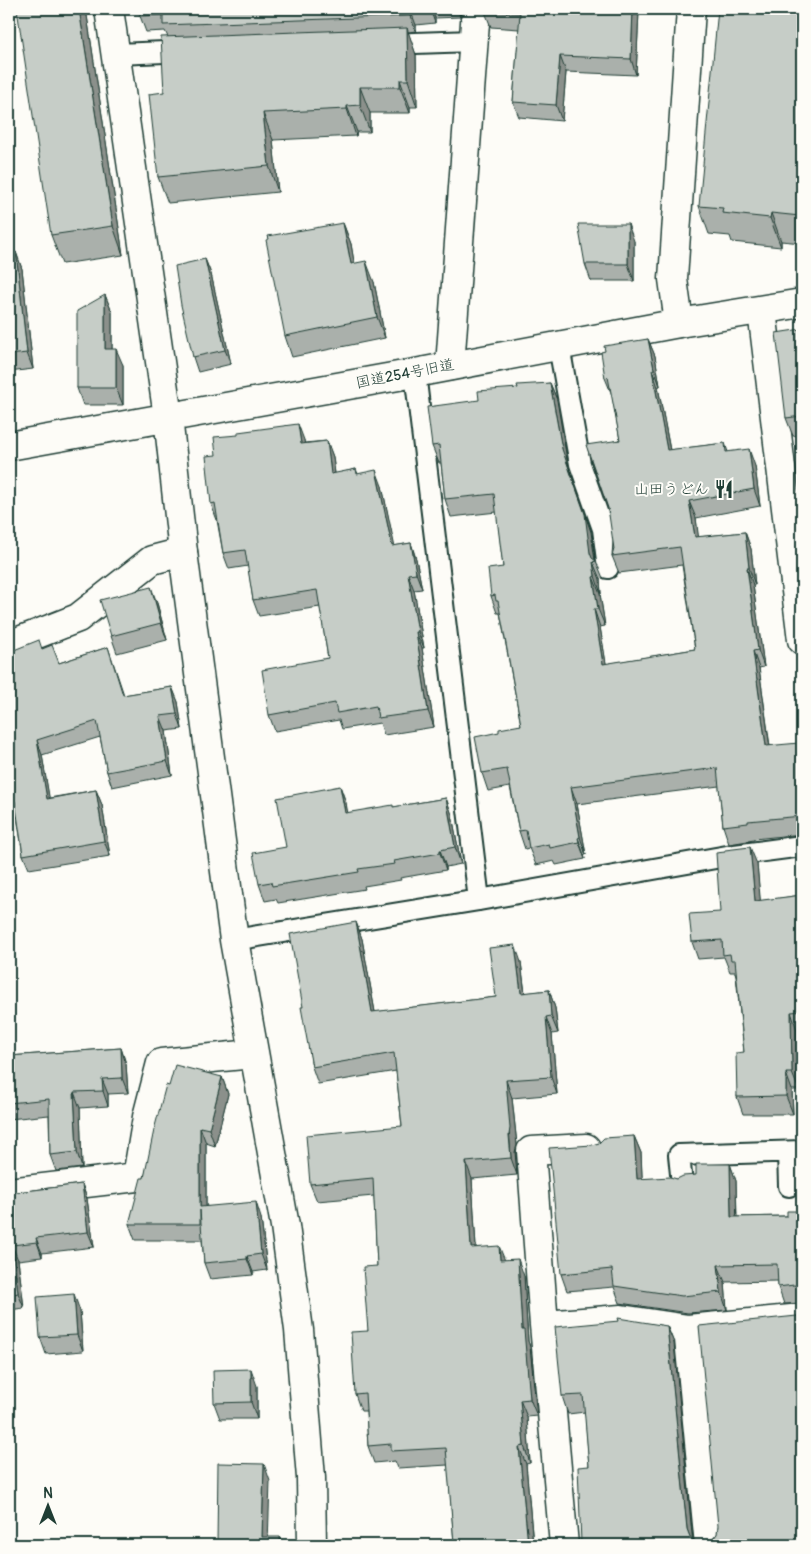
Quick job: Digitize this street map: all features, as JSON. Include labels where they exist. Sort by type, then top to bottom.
[{"type":"street","points":[[109,9],[168,417],[183,552],[234,940],[285,1226],[299,1330],[311,1478],[312,1545]]},
{"type":"street","points":[[450,366],[476,9]]},
{"type":"street","points":[[679,323],[673,279],[691,9]]},
{"type":"street","name":"国道254号旧道","points":[[9,446],[415,373],[679,323],[802,303]]},
{"type":"street","points":[[762,310],[802,640]]},
{"type":"street","points":[[9,645],[78,618],[152,560],[183,552]]},
{"type":"street","points":[[9,1192],[137,1177],[147,1117],[161,1062],[253,1054]]},
{"type":"street","points":[[564,1545],[544,1325],[532,1151],[597,1147]]},
{"type":"street","points":[[544,1325],[621,1319],[688,1329],[802,1318]]},
{"type":"street","points":[[688,1329],[709,1545]]},
{"type":"lane","points":[[364,45],[474,41]]},
{"type":"lane","points":[[117,54],[206,51]]},
{"type":"lane","points":[[559,346],[580,464],[603,528],[608,568]]},
{"type":"lane","points":[[415,373],[480,900]]},
{"type":"lane","points":[[234,940],[480,900],[727,856],[802,846]]},
{"type":"lane","points":[[682,1184],[679,1155],[795,1151],[789,1186]]},
{"type":"building","points":[[17,9],[79,9],[113,226],[51,235]]},
{"type":"building","points":[[140,9],[410,9],[410,16],[163,25],[163,15],[140,16]]},
{"type":"building","points":[[485,9],[633,9],[631,59],[560,56],[556,105],[513,102],[520,13],[485,12]]},
{"type":"building","points":[[718,9],[802,9],[802,190],[800,216],[771,213],[770,218],[722,213],[723,208],[699,206]]},
{"type":"building","points":[[407,28],[408,80],[400,80],[400,87],[360,87],[360,105],[347,106],[347,109],[263,113],[269,166],[158,177],[149,94],[164,92],[161,37]]},
{"type":"building","points":[[343,223],[351,264],[366,261],[377,317],[285,336],[266,240],[269,239],[268,236]]},
{"type":"building","points":[[578,224],[628,224],[628,264],[585,264]]},
{"type":"building","points":[[16,252],[27,353],[9,355],[9,253]]},
{"type":"building","points":[[205,259],[225,350],[193,357],[181,305],[175,266]]},
{"type":"building","points":[[105,295],[105,349],[116,349],[116,388],[77,388],[77,311]]},
{"type":"building","points":[[802,329],[802,416],[786,418],[776,333]]},
{"type":"building","points":[[648,339],[667,450],[725,443],[726,452],[749,449],[754,489],[689,501],[695,537],[745,532],[749,568],[747,568],[758,650],[753,651],[766,746],[799,743],[802,768],[802,816],[748,821],[748,823],[723,826],[717,768],[571,787],[580,837],[578,838],[579,842],[550,848],[549,844],[529,848],[526,830],[519,831],[507,769],[482,773],[475,737],[499,732],[499,729],[521,725],[498,601],[496,601],[495,595],[491,596],[488,569],[503,567],[494,494],[445,499],[439,445],[432,446],[427,407],[479,400],[478,391],[518,388],[517,385],[550,383],[562,449],[585,514],[590,553],[596,561],[593,562],[595,576],[593,577],[598,609],[594,609],[603,664],[695,649],[680,547],[612,556],[614,549],[608,508],[586,445],[620,440],[608,377],[605,378],[601,352],[605,351],[604,346]]},
{"type":"building","points":[[298,424],[301,444],[327,441],[331,474],[356,469],[357,474],[376,470],[392,546],[411,543],[416,573],[408,574],[418,632],[416,632],[428,711],[378,718],[376,706],[337,713],[335,703],[269,715],[262,670],[328,658],[317,590],[253,600],[245,550],[223,553],[215,503],[211,504],[206,456],[216,455],[214,437],[238,435],[238,432]]},
{"type":"building","points":[[151,587],[161,623],[111,636],[100,600]]},
{"type":"building","points":[[39,640],[42,649],[52,645],[59,663],[108,647],[123,695],[172,687],[177,714],[160,716],[167,761],[107,772],[97,721],[37,740],[47,799],[96,790],[104,841],[23,855],[15,801],[10,802],[9,790],[9,652]]},
{"type":"building","points":[[340,786],[345,813],[446,798],[455,847],[440,850],[440,853],[394,861],[395,864],[358,869],[359,872],[272,886],[271,882],[259,884],[253,853],[286,847],[277,798]]},
{"type":"building","points":[[750,847],[755,901],[802,895],[802,1011],[791,1012],[792,1073],[786,1073],[786,1096],[737,1097],[736,1053],[744,1052],[735,960],[731,960],[730,954],[723,955],[722,940],[692,942],[689,914],[720,912],[716,853]]},
{"type":"building","points":[[356,922],[372,1012],[496,997],[489,948],[515,945],[521,993],[549,990],[551,1016],[546,1017],[551,1077],[506,1080],[511,1158],[466,1162],[471,1248],[499,1246],[500,1260],[518,1259],[522,1330],[524,1330],[530,1399],[520,1400],[524,1446],[519,1447],[528,1545],[407,1545],[454,1543],[446,1448],[391,1451],[391,1444],[368,1446],[365,1393],[355,1394],[351,1332],[368,1331],[363,1267],[377,1266],[373,1178],[310,1184],[306,1135],[402,1126],[394,1053],[312,1067],[290,934]]},
{"type":"building","points":[[121,1048],[122,1078],[102,1079],[103,1091],[74,1092],[77,1152],[50,1155],[49,1099],[9,1103],[9,1056]]},
{"type":"building","points":[[175,1065],[222,1077],[209,1129],[200,1127],[200,1207],[256,1202],[261,1254],[247,1256],[247,1259],[204,1263],[200,1210],[200,1224],[129,1224],[141,1178],[144,1178],[166,1085],[169,1086]]},
{"type":"building","points":[[634,1136],[637,1179],[670,1177],[677,1179],[683,1176],[696,1175],[696,1164],[730,1164],[731,1217],[787,1216],[787,1211],[802,1211],[802,1287],[794,1285],[778,1287],[777,1264],[718,1265],[721,1292],[682,1296],[614,1286],[612,1269],[561,1274],[549,1148],[592,1145],[599,1143],[604,1138]]},
{"type":"building","points":[[82,1184],[88,1232],[36,1238],[37,1242],[12,1245],[18,1293],[9,1295],[9,1193]]},
{"type":"building","points":[[74,1294],[77,1335],[40,1337],[37,1297]]},
{"type":"building","points":[[802,1314],[802,1545],[551,1545],[581,1543],[578,1467],[589,1466],[583,1395],[562,1396],[555,1327],[619,1321],[618,1318],[667,1326],[687,1529],[690,1537],[696,1542],[704,1543],[712,1540],[717,1534],[718,1526],[699,1326]]},
{"type":"building","points":[[251,1369],[251,1402],[214,1403],[213,1370]]},
{"type":"building","points":[[218,1463],[264,1464],[262,1537],[280,1537],[280,1545],[217,1545]]},
{"type":"place","name":"山田うどん","points":[[724,489]]}]
